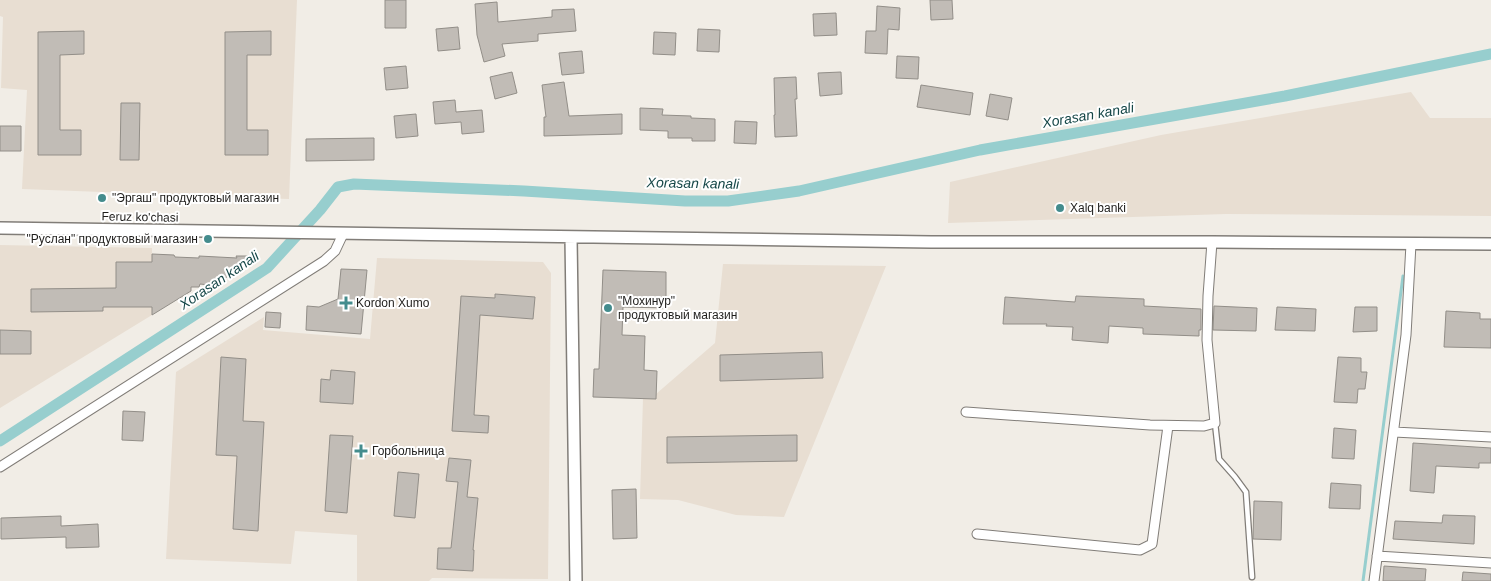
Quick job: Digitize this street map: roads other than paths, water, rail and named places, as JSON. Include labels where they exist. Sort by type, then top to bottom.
[{"type":"main road","name":"Feruz ko'chasi","points":[[0,228],[931,242],[1491,244]]},
{"type":"main road","points":[[571,237],[576,581]]},
{"type":"street","points":[[0,467],[324,262],[335,251],[344,234]]},
{"type":"street","points":[[966,412],[1168,426],[1204,426],[1215,423],[1207,340],[1212,242]]},
{"type":"street","points":[[1374,581],[1406,335],[1411,244]]},
{"type":"street","points":[[977,534],[1140,550],[1152,544],[1168,426]]},
{"type":"street","points":[[1394,432],[1491,438]]},
{"type":"street","points":[[1377,556],[1491,563]]},
{"type":"lane","points":[[1215,423],[1218,459],[1246,492],[1252,577]]},
{"type":"waterway","name":"Xorasan kanali","points":[[0,441],[267,268],[320,210],[338,187],[354,184],[524,191],[685,201],[728,201],[799,191],[980,150],[1285,96],[1491,54]]},
{"type":"waterway","points":[[1363,581],[1403,276]]},
{"type":"place","name":"\"Эргаш\" продуктовый магазин","points":[[102,198]]},
{"type":"place","name":"Xalq banki","points":[[1060,208]]},
{"type":"place","name":"\"Руслан\" продуктовый магазин","points":[[208,239]]},
{"type":"place","name":"Kordon Xumo","points":[[346,303]]},
{"type":"place","name":"\"Мохинур\" продуктовый магазин","points":[[608,308]]},
{"type":"place","name":"Горбольница","points":[[361,451]]}]
